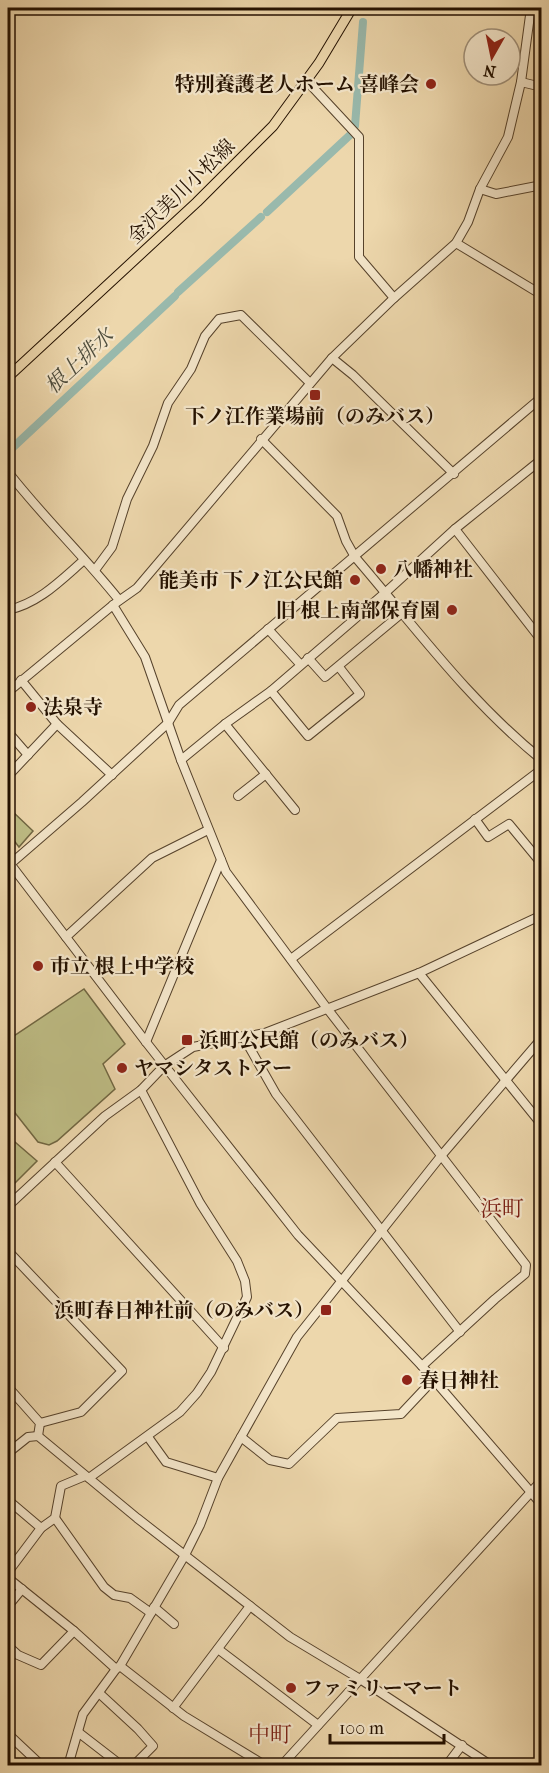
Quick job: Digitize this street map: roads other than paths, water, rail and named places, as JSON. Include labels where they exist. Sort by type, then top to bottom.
[{"type":"main road","name":"金沢美川小松線","points":[[8,376],[225,174],[273,126],[319,63],[352,8]]},
{"type":"street","points":[[522,75],[531,8]]},
{"type":"street","points":[[306,80],[360,137],[360,257],[394,298]]},
{"type":"street","points":[[522,82],[542,87]]},
{"type":"street","points":[[8,692],[136,588],[194,523],[309,382],[394,298],[456,243],[468,222],[480,189],[508,137],[520,87]]},
{"type":"street","points":[[480,189],[496,194],[542,185]]},
{"type":"street","points":[[456,243],[542,295]]},
{"type":"street","points":[[95,570],[112,548],[127,499],[153,446],[168,403],[190,369],[205,336],[219,319],[242,315],[309,382]]},
{"type":"street","points":[[332,358],[353,375],[454,474]]},
{"type":"street","points":[[542,398],[178,705],[168,723],[112,775],[8,864],[298,1235],[422,1366],[542,1505]]},
{"type":"street","points":[[261,439],[338,516],[346,541],[355,557],[463,686],[520,742],[542,760]]},
{"type":"street","points":[[181,760],[271,691],[455,529],[542,459]]},
{"type":"street","points":[[8,472],[34,506],[95,570],[116,603],[144,657],[181,760],[226,872],[326,1007],[526,1265],[525,1274],[422,1366]]},
{"type":"street","points":[[455,529],[542,641]]},
{"type":"street","points":[[8,610],[18,608],[44,595],[84,560]]},
{"type":"street","points":[[308,658],[325,677],[402,614]]},
{"type":"street","points":[[268,629],[300,664]]},
{"type":"street","points":[[271,691],[308,736],[360,694],[339,667]]},
{"type":"street","points":[[21,680],[57,724],[112,775]]},
{"type":"street","points":[[8,776],[57,724]]},
{"type":"street","points":[[225,724],[295,810]]},
{"type":"street","points":[[8,732],[28,755]]},
{"type":"street","points":[[291,959],[542,769]]},
{"type":"street","points":[[238,796],[266,774]]},
{"type":"street","points":[[475,819],[488,837],[509,824],[542,864]]},
{"type":"street","points":[[66,937],[153,858],[208,830]]},
{"type":"street","points":[[146,1042],[221,860]]},
{"type":"street","points":[[8,1206],[105,1116],[141,1090],[164,1066],[193,1047],[265,1033],[326,1007],[419,973],[542,915]]},
{"type":"street","points":[[419,973],[542,1125]]},
{"type":"street","points":[[243,1036],[276,1094],[460,1332]]},
{"type":"street","points":[[68,1766],[83,1714],[118,1667],[185,1555],[200,1525],[218,1478],[297,1337],[441,1156],[542,1038]]},
{"type":"street","points":[[8,1572],[42,1528],[55,1518],[61,1485],[87,1477],[148,1437],[180,1412],[197,1393],[224,1348],[248,1297],[245,1281],[237,1261],[200,1203],[141,1090]]},
{"type":"street","points":[[55,1162],[224,1348]]},
{"type":"street","points":[[8,1251],[122,1371],[81,1412],[39,1423]]},
{"type":"street","points":[[241,1437],[270,1460],[289,1464],[337,1418],[401,1414],[433,1380]]},
{"type":"street","points":[[8,1387],[39,1423],[38,1436]]},
{"type":"street","points":[[8,1453],[28,1437],[38,1436],[290,1637],[360,1679],[492,1766]]},
{"type":"street","points":[[148,1437],[166,1462],[218,1478]]},
{"type":"street","points":[[281,1766],[542,1480]]},
{"type":"street","points":[[8,1500],[42,1528]]},
{"type":"street","points":[[55,1518],[104,1587],[114,1595],[130,1598],[174,1624]]},
{"type":"street","points":[[8,1578],[118,1667],[173,1708],[266,1766]]},
{"type":"street","points":[[8,1606],[22,1589]]},
{"type":"street","points":[[173,1708],[250,1606]]},
{"type":"street","points":[[8,1646],[18,1655],[41,1665],[74,1631]]},
{"type":"street","points":[[218,1649],[318,1725]]},
{"type":"street","points":[[99,1693],[153,1746],[133,1766]]},
{"type":"street","points":[[78,1732],[122,1766]]},
{"type":"street","points":[[8,1734],[42,1766]]},
{"type":"street","points":[[446,1766],[462,1745]]},
{"type":"waterway","name":"根上排水","points":[[355,126],[363,22]]},
{"type":"waterway","name":"根上排水","points":[[267,212],[350,135]]},
{"type":"waterway","name":"根上排水","points":[[178,292],[261,217]]},
{"type":"waterway","name":"根上排水","points":[[8,452],[175,296]]},
{"type":"place","name":"特別養護老人ホーム 喜峰会","points":[[431,84]]},
{"type":"place","name":"下ノ江作業場前（のみバス）","points":[[315,395]]},
{"type":"place","name":"八幡神社","points":[[381,569]]},
{"type":"place","name":"能美市 下ノ江公民館","points":[[355,580]]},
{"type":"place","name":"旧 根上南部保育園","points":[[452,610]]},
{"type":"place","name":"法泉寺","points":[[31,707]]},
{"type":"place","name":"市立 根上中学校","points":[[38,966]]},
{"type":"place","name":"浜町公民館（のみバス）","points":[[187,1040]]},
{"type":"place","name":"ヤマシタストアー","points":[[122,1068]]},
{"type":"place","name":"浜町春日神社前（のみバス）","points":[[326,1310]]},
{"type":"place","name":"春日神社","points":[[407,1380]]},
{"type":"place","name":"ファミリーマート","points":[[291,1688]]},
{"type":"district","name":"浜町","points":[[502,1208]]},
{"type":"district","name":"中町","points":[[270,1734]]}]
